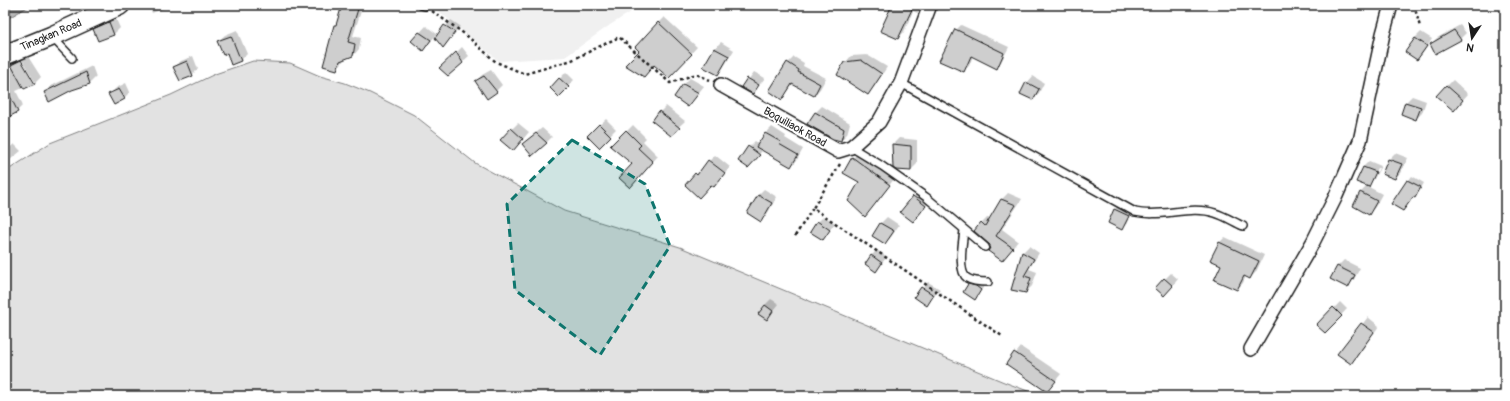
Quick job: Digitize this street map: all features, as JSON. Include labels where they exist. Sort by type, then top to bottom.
[{"type":"street","name":"Tinagkan Road","points":[[5,55],[52,36],[120,5]]},
{"type":"street","points":[[851,147],[879,122],[901,83],[930,5]]},
{"type":"street","points":[[1251,349],[1313,242],[1335,198],[1360,140],[1382,34],[1391,5]]},
{"type":"street","name":"Boquiliaok Road","points":[[721,85],[838,151],[851,147]]},
{"type":"lane","points":[[52,36],[72,58]]},
{"type":"lane","points":[[901,83],[1135,212],[1146,214],[1180,212],[1215,213],[1243,226]]},
{"type":"lane","points":[[851,147],[882,166],[926,197],[985,247]]},
{"type":"lane","points":[[964,230],[962,272],[971,280],[988,282]]},
{"type":"path","points":[[1414,5],[1420,27]]},
{"type":"path","points":[[423,6],[466,36],[496,62],[525,74],[572,60],[618,37],[670,83],[696,74],[721,85]]},
{"type":"path","points":[[795,236],[851,147]]},
{"type":"path","points":[[812,208],[1002,336]]},
{"type":"highlighted area","points":[[572,140],[645,184],[670,246],[600,355],[515,290],[507,204]]},
{"type":"shaded area","points":[[5,5],[31,5],[5,20]]},
{"type":"shaded area","points":[[431,5],[642,5],[610,25],[565,57],[499,61]]},
{"type":"shaded area","points":[[253,61],[290,63],[320,76],[345,83],[370,93],[414,115],[475,163],[564,211],[680,247],[1041,396],[5,396],[5,172],[50,143],[171,95],[215,74]]},
{"type":"building","points":[[342,5],[358,9],[348,42],[355,44],[353,56],[340,61],[337,70],[323,66],[334,25],[336,25]]},
{"type":"building","points":[[892,5],[914,5],[898,39],[880,31]]},
{"type":"building","points":[[109,22],[114,35],[98,41],[93,29]]},
{"type":"building","points":[[658,22],[692,54],[669,78],[654,65],[644,77],[625,65],[639,51],[635,47]]},
{"type":"building","points":[[444,25],[455,32],[443,48],[435,38]]},
{"type":"building","points":[[955,29],[1004,53],[997,69],[971,56],[964,72],[939,61]]},
{"type":"building","points":[[1454,30],[1461,40],[1435,54],[1430,44]]},
{"type":"building","points":[[419,32],[431,40],[423,51],[411,41]]},
{"type":"building","points":[[231,36],[241,61],[231,65],[227,53],[223,55],[217,41]]},
{"type":"building","points":[[1415,38],[1427,46],[1417,60],[1405,52]]},
{"type":"building","points":[[714,48],[729,56],[718,75],[703,67]]},
{"type":"building","points":[[456,52],[463,63],[448,76],[439,68]]},
{"type":"building","points":[[21,60],[35,84],[24,89],[11,65]]},
{"type":"building","points":[[861,60],[882,74],[868,95],[837,75],[844,62]]},
{"type":"building","points":[[187,61],[193,76],[180,81],[173,67]]},
{"type":"building","points":[[787,62],[799,70],[798,72],[820,84],[814,96],[792,84],[782,100],[769,91]]},
{"type":"building","points":[[86,72],[90,84],[72,90],[49,102],[44,92]]},
{"type":"building","points":[[484,76],[497,92],[487,99],[475,81]]},
{"type":"building","points":[[559,78],[569,87],[559,97],[550,88]]},
{"type":"building","points":[[747,78],[759,85],[753,94],[741,87]]},
{"type":"building","points":[[1026,82],[1039,89],[1033,100],[1020,94]]},
{"type":"building","points":[[683,84],[699,93],[688,107],[674,97]]},
{"type":"building","points":[[1446,85],[1463,100],[1454,111],[1436,96]]},
{"type":"building","points":[[5,86],[18,112],[5,119]]},
{"type":"building","points":[[119,89],[125,99],[114,105],[108,94]]},
{"type":"building","points":[[1405,102],[1421,107],[1416,120],[1401,114]]},
{"type":"building","points":[[659,111],[680,128],[671,136],[652,121]]},
{"type":"building","points":[[815,112],[844,129],[841,141],[833,139],[807,124]]},
{"type":"building","points":[[599,124],[611,136],[599,148],[587,136]]},
{"type":"building","points":[[511,128],[523,139],[513,151],[500,140]]},
{"type":"building","points":[[626,130],[641,145],[638,148],[653,162],[630,188],[619,178],[632,164],[610,146]]},
{"type":"building","points":[[536,133],[547,143],[532,156],[522,144]]},
{"type":"building","points":[[765,133],[781,142],[779,144],[798,155],[791,167],[756,147]]},
{"type":"building","points":[[892,144],[911,146],[911,171],[896,170],[893,168]]},
{"type":"building","points":[[748,146],[760,155],[748,168],[738,161]]},
{"type":"building","points":[[852,157],[890,185],[865,217],[848,201],[859,182],[843,173]]},
{"type":"building","points":[[1388,159],[1402,164],[1395,179],[1382,174]]},
{"type":"building","points":[[708,160],[725,173],[714,187],[711,185],[699,198],[685,185],[695,173],[697,175]]},
{"type":"building","points":[[1363,167],[1376,172],[1369,187],[1356,182]]},
{"type":"building","points":[[1407,180],[1421,187],[1415,198],[1413,197],[1403,211],[1391,204]]},
{"type":"building","points":[[1360,192],[1377,201],[1369,215],[1353,206]]},
{"type":"building","points":[[758,195],[772,203],[761,222],[747,213]]},
{"type":"building","points":[[913,196],[926,206],[913,222],[900,212]]},
{"type":"building","points":[[1001,199],[1016,205],[996,236],[1013,248],[1002,261],[988,251],[990,245],[974,231],[981,222],[985,226]]},
{"type":"building","points":[[1114,209],[1129,216],[1122,230],[1108,223]]},
{"type":"building","points":[[817,221],[830,230],[823,240],[810,232]]},
{"type":"building","points":[[880,223],[894,231],[885,244],[872,236]]},
{"type":"building","points":[[1219,242],[1259,261],[1250,279],[1244,276],[1237,290],[1214,280],[1221,265],[1210,260]]},
{"type":"building","points":[[1022,252],[1034,259],[1024,276],[1031,278],[1026,293],[1011,290]]},
{"type":"building","points":[[871,255],[882,263],[876,272],[865,264]]},
{"type":"building","points":[[1337,266],[1355,275],[1348,288],[1330,279]]},
{"type":"building","points":[[1164,278],[1173,286],[1164,296],[1155,288]]},
{"type":"building","points":[[968,284],[976,286],[981,290],[975,300],[963,292]]},
{"type":"building","points":[[921,287],[934,295],[927,306],[914,297]]},
{"type":"building","points":[[765,305],[773,311],[767,320],[758,314]]},
{"type":"building","points":[[1333,307],[1342,316],[1325,333],[1316,325]]},
{"type":"building","points":[[1361,323],[1374,332],[1351,364],[1337,354]]},
{"type":"building","points":[[1014,352],[1056,381],[1047,392],[1006,364]]}]
